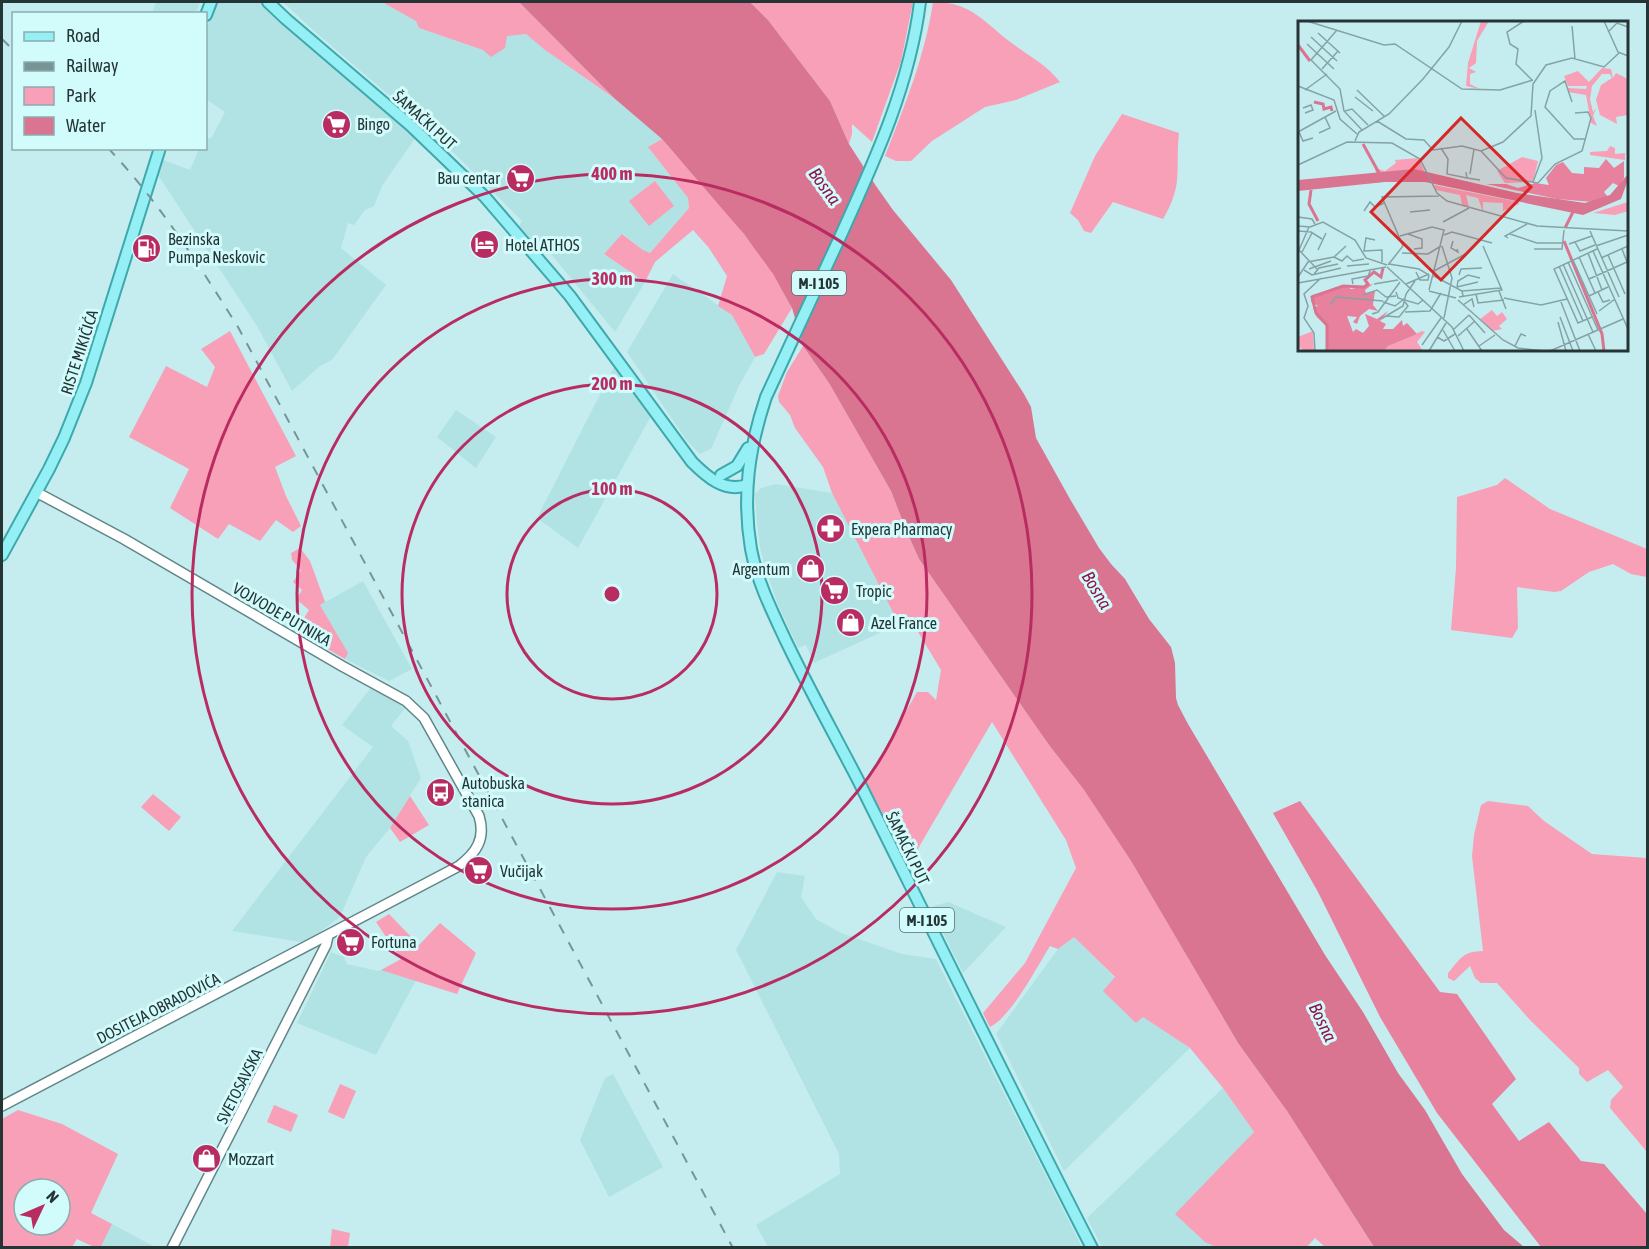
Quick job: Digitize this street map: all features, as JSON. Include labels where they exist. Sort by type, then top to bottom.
[{"type":"main road","name":"ŠAMAČKI PUT","points":[[269,2],[410,125],[485,197],[570,296],[685,453],[702,472],[727,486],[739,488],[747,485],[751,549],[769,605],[1092,1248]]},
{"type":"main road","name":"M-I 105","points":[[747,485],[753,440],[766,397],[872,168],[893,113],[908,65],[920,2]]},
{"type":"main road","name":"RISTE MIKIČIĆA","points":[[2,555],[64,438],[86,383],[159,150]]},
{"type":"main road","points":[[721,476],[737,466],[753,440]]},
{"type":"main road","points":[[702,472],[737,477],[747,485]]},
{"type":"street","name":"VOJVODE PUTNIKA","points":[[36,492],[124,539],[406,701],[424,718],[479,816],[482,833],[476,850],[459,866],[328,936]]},
{"type":"street","name":"DOSITEJA OBRADOVIĆA","points":[[2,1106],[328,936]]},
{"type":"street","name":"SVETOSAVSKA","points":[[172,1248],[287,1025],[326,945],[328,936]]},
{"type":"shaded area","points":[[156,2],[200,2],[196,12],[152,12]]},
{"type":"shaded area","points":[[216,2],[262,2],[311,48],[416,137],[382,186],[374,206],[365,210],[354,225],[348,223],[341,248],[386,285],[332,360],[320,366],[292,391],[257,326],[158,175],[163,160],[190,170],[199,150],[207,150],[207,140],[212,137],[225,112],[207,100],[207,28]]},
{"type":"shaded area","points":[[283,2],[382,2],[417,21],[419,28],[483,50],[507,36],[526,34],[614,98],[662,139],[648,147],[688,198],[689,208],[650,253],[623,234],[604,254],[645,282],[615,332],[542,243],[537,246],[519,226],[522,221],[441,140]]},
{"type":"shaded area","points":[[673,274],[732,315],[755,357],[739,386],[711,449],[700,454],[687,441],[627,352]]},
{"type":"shaded area","points":[[614,367],[651,416],[578,548],[537,518]]},
{"type":"shaded area","points":[[456,410],[496,437],[476,468],[437,437]]},
{"type":"shaded area","points":[[776,484],[832,493],[899,624],[814,663],[806,645],[798,648],[778,605],[760,548],[755,494],[761,488]]},
{"type":"shaded area","points":[[363,581],[412,669],[389,681],[345,659],[347,653],[320,605]]},
{"type":"shaded area","points":[[372,686],[406,707],[391,726],[408,741],[421,778],[390,828],[366,857],[340,917],[309,940],[301,942],[232,931],[373,747],[342,725]]},
{"type":"shaded area","points":[[1300,801],[1440,992],[1457,994],[1516,1079],[1492,1104],[1519,1141],[1549,1122],[1581,1161],[1604,1164],[1647,1214],[1647,1247],[1541,1247],[1437,1113],[1380,1017],[1318,892],[1273,813]]},
{"type":"shaded area","points":[[777,872],[805,876],[801,897],[816,919],[841,933],[902,954],[936,959],[1082,1247],[768,1247],[756,1225],[840,1174],[839,1154],[736,950]]},
{"type":"shaded area","points":[[948,902],[1006,927],[963,973],[932,911],[934,906]]},
{"type":"shaded area","points":[[1074,937],[1115,978],[1136,1023],[1143,1016],[1190,1048],[1064,1171],[996,1034],[1058,949]]},
{"type":"shaded area","points":[[331,952],[344,957],[347,964],[381,970],[416,980],[376,1055],[297,1023]]},
{"type":"shaded area","points":[[613,1074],[663,1167],[609,1197],[580,1140],[605,1078]]},
{"type":"shaded area","points":[[1223,1088],[1254,1132],[1249,1138],[1205,1241],[1216,1247],[1102,1247],[1087,1218]]},
{"type":"shaded area","points":[[112,1224],[155,1247],[101,1248]]},
{"type":"green space","points":[[382,2],[519,2],[614,98],[526,34],[507,36],[505,48],[491,57],[483,50],[419,28],[416,21]]},
{"type":"green space","points":[[750,2],[913,2],[901,61],[872,142],[852,124],[849,144],[830,101],[768,20]]},
{"type":"green space","points":[[933,2],[958,6],[977,15],[1044,66],[1060,82],[1016,100],[985,107],[932,141],[911,161],[896,161],[885,156],[920,61]]},
{"type":"green space","points":[[1122,114],[1179,133],[1174,196],[1163,219],[1113,202],[1091,233],[1084,231],[1078,220],[1070,213],[1095,156]]},
{"type":"green space","points":[[662,139],[749,241],[765,262],[792,308],[764,354],[755,357],[732,315],[718,306],[727,276],[709,248],[693,230],[655,262],[645,282],[604,254],[622,234],[650,253],[689,208],[688,198],[648,147]]},
{"type":"green space","points":[[655,181],[674,206],[649,226],[629,201]]},
{"type":"green space","points":[[230,331],[296,456],[275,467],[301,526],[293,532],[276,520],[260,541],[229,524],[218,539],[170,508],[189,469],[129,437],[166,366],[207,387],[215,367],[201,349]]},
{"type":"green space","points":[[803,346],[829,383],[891,491],[919,559],[1049,745],[1084,790],[1131,861],[1238,1043],[1287,1111],[1374,1247],[1325,1247],[1315,1238],[1307,1247],[1216,1247],[1205,1242],[1175,1214],[1254,1132],[1223,1088],[1190,1048],[1143,1017],[1136,1023],[1103,991],[1115,977],[1074,937],[1058,949],[1050,946],[1007,1013],[990,1027],[983,1013],[1025,963],[1076,868],[1066,840],[992,722],[909,864],[866,782],[917,692],[928,692],[936,700],[941,670],[915,627],[899,624],[832,493],[823,467],[795,428],[790,415],[779,402],[778,396],[787,372]]},
{"type":"green space","points":[[1505,478],[1550,509],[1647,549],[1647,577],[1631,574],[1613,564],[1589,572],[1561,591],[1517,587],[1518,628],[1512,638],[1451,630],[1456,568],[1457,497],[1497,485]]},
{"type":"green space","points":[[300,548],[310,561],[325,602],[320,605],[348,653],[345,659],[296,631],[309,610],[296,599],[302,590],[293,582],[301,570],[292,560],[291,553]]},
{"type":"green space","points":[[153,794],[181,817],[169,831],[141,807]]},
{"type":"green space","points":[[410,796],[429,825],[400,842],[390,828]]},
{"type":"green space","points":[[1488,801],[1528,806],[1544,821],[1592,854],[1647,858],[1647,1152],[1610,1108],[1611,1100],[1623,1087],[1608,1070],[1587,1082],[1579,1074],[1579,1068],[1531,1021],[1497,983],[1481,983],[1475,978],[1470,966],[1454,981],[1448,978],[1448,973],[1463,956],[1483,951],[1472,856],[1481,805]]},
{"type":"green space","points":[[389,914],[419,945],[440,923],[476,953],[457,994],[381,970],[401,959],[376,922]]},
{"type":"green space","points":[[340,1084],[356,1091],[344,1119],[328,1112]]},
{"type":"green space","points":[[274,1105],[298,1115],[291,1132],[267,1122]]},
{"type":"green space","points":[[18,1110],[62,1124],[118,1154],[91,1213],[112,1224],[101,1247],[94,1247],[77,1239],[72,1247],[2,1247],[2,1119]]},
{"type":"green space","points":[[332,1229],[350,1233],[348,1247],[330,1247]]},
{"type":"water","name":"Bosna","points":[[519,2],[750,2],[768,20],[830,101],[849,144],[876,186],[951,280],[1024,394],[1031,407],[1036,438],[1070,499],[1099,548],[1125,579],[1149,619],[1171,647],[1175,663],[1176,698],[1188,724],[1325,955],[1363,1012],[1398,1073],[1425,1110],[1462,1174],[1504,1230],[1524,1247],[1374,1247],[1287,1111],[1238,1043],[1131,861],[1084,790],[1049,745],[919,559],[891,491],[829,383],[803,346],[792,308],[773,274],[744,234],[662,139],[614,98]]},
{"type":"railway","points":[[2,39],[12,49]]},
{"type":"railway","points":[[110,150],[161,212],[238,327],[733,1248]]},
{"type":"place","name":"Bingo","points":[[336,124]]},
{"type":"place","name":"Bau centar","points":[[521,178]]},
{"type":"place","name":"Hotel ATHOS","points":[[484,245]]},
{"type":"place","name":"Bezinska Pumpa Neskovic","points":[[147,248]]},
{"type":"place","name":"Expera Pharmacy","points":[[830,529]]},
{"type":"place","name":"Argentum","points":[[811,569]]},
{"type":"place","name":"Tropic","points":[[835,591]]},
{"type":"place","name":"Azel France","points":[[850,623]]},
{"type":"place","name":"Autobuska stanica","points":[[441,792]]},
{"type":"place","name":"Vučijak","points":[[479,871]]},
{"type":"place","name":"Fortuna","points":[[350,942]]},
{"type":"place","name":"Mozzart","points":[[207,1159]]}]
